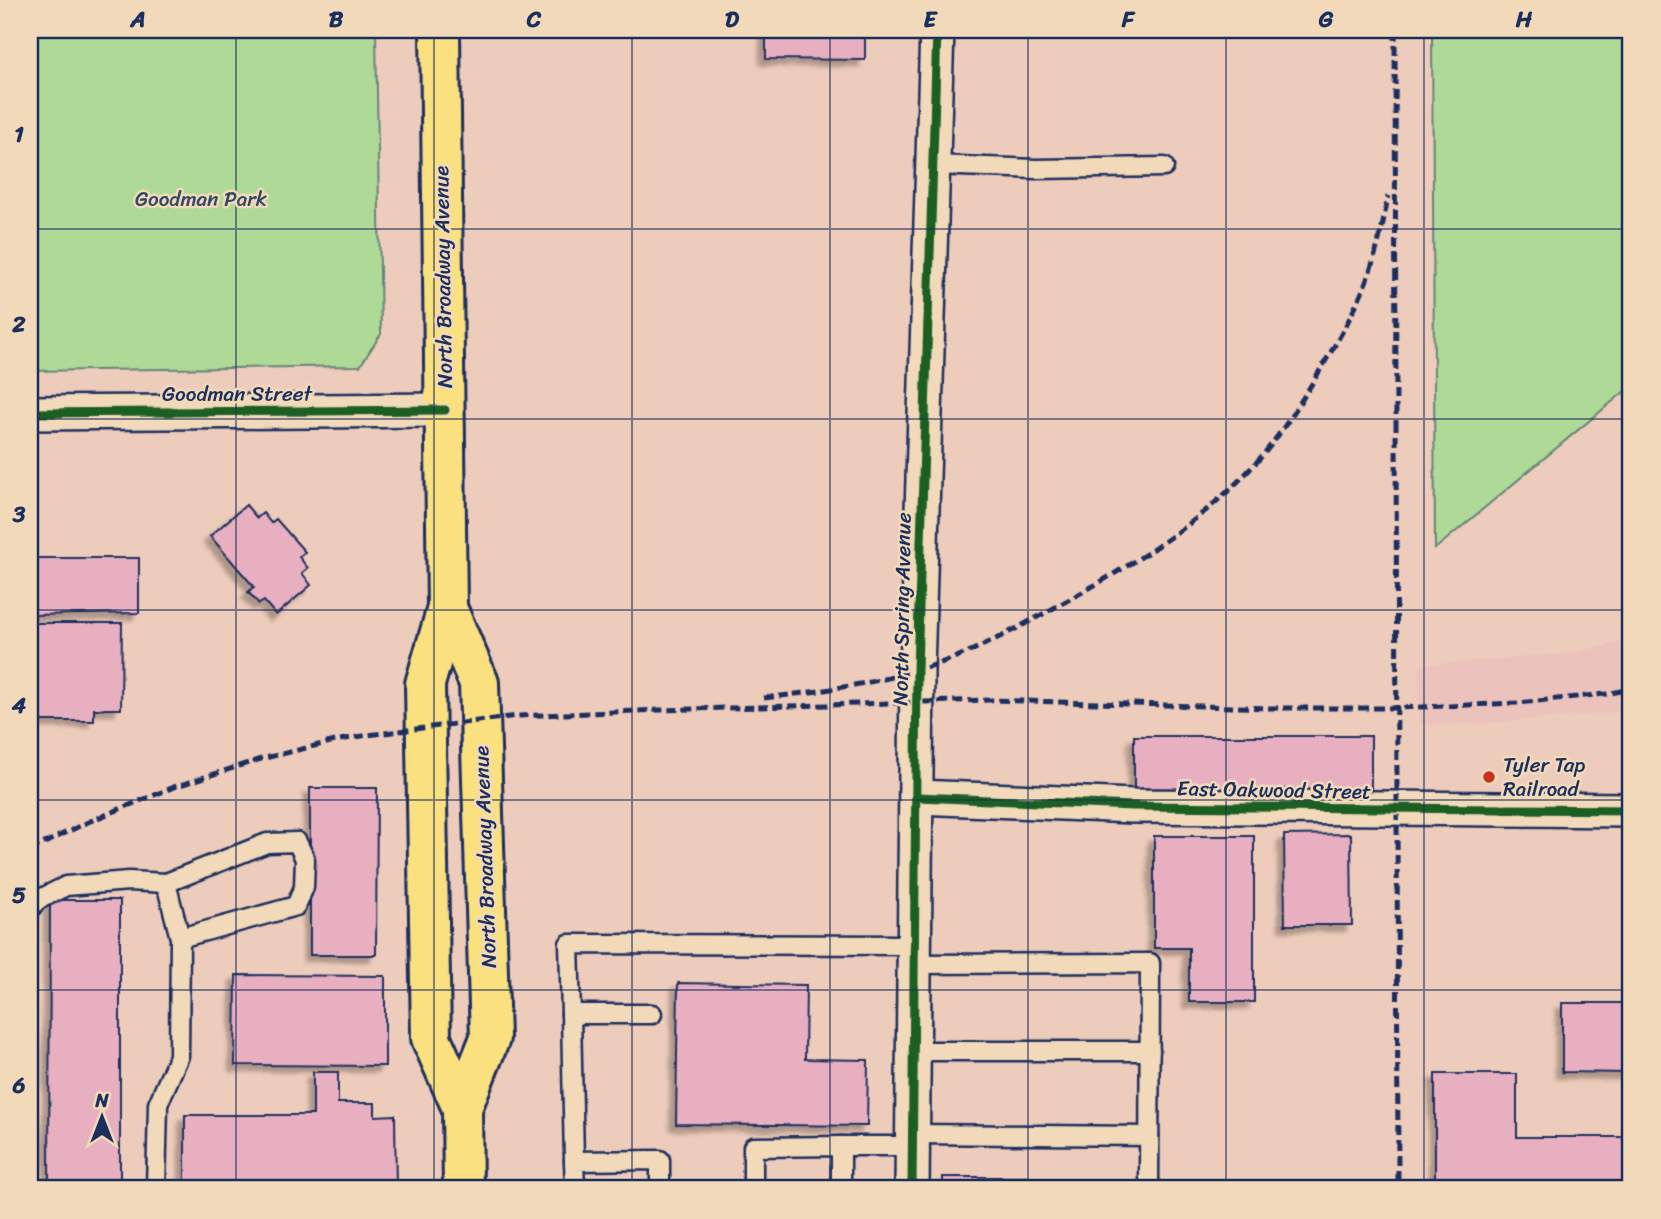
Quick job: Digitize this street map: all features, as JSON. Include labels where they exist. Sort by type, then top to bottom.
[{"type":"main road","name":"North Broadway Avenue","points":[[440,30],[447,608],[425,684],[431,1038],[462,1108]]},
{"type":"main road","name":"North Broadway Avenue","points":[[447,608],[479,684],[490,1024],[490,1038],[462,1108],[463,1189]]},
{"type":"street","name":"North Spring Avenue","points":[[912,1189],[917,671],[937,30]]},
{"type":"street","name":"Goodman Street","points":[[30,413],[445,410]]},
{"type":"street","name":"East Oakwood Street","points":[[917,797],[1133,806],[1631,810]]},
{"type":"lane","points":[[932,165],[1036,169],[1164,167]]},
{"type":"lane","points":[[30,909],[36,901],[66,886],[130,881],[166,883],[267,843],[297,842],[305,859],[304,887],[296,906],[180,938]]},
{"type":"lane","points":[[156,1189],[158,1104],[179,1056],[180,938],[166,883]]},
{"type":"lane","points":[[575,1189],[569,944],[1150,963],[1149,1189]]},
{"type":"lane","points":[[571,1014],[653,1014]]},
{"type":"lane","points":[[914,1051],[1150,1051]]},
{"type":"lane","points":[[753,1189],[753,1147],[841,1146],[912,1140],[1149,1136]]},
{"type":"lane","points":[[841,1146],[841,1189]]},
{"type":"lane","points":[[574,1161],[660,1160],[660,1189]]},
{"type":"shaded area","points":[[1631,639],[1631,711],[1482,724],[1420,725],[1419,665],[1571,653]]},
{"type":"green space","name":"Goodman Park","points":[[30,30],[376,30],[381,334],[360,366],[30,371]]},
{"type":"green space","points":[[1432,30],[1631,30],[1631,386],[1435,549]]},
{"type":"building","points":[[766,30],[865,30],[865,60],[766,59]]},
{"type":"building","points":[[246,505],[257,518],[263,513],[271,523],[276,519],[305,552],[299,557],[308,568],[302,573],[311,585],[276,615],[264,601],[259,604],[248,592],[254,587],[210,536]]},
{"type":"building","points":[[30,558],[139,558],[139,613],[30,615]]},
{"type":"building","points":[[30,623],[122,623],[121,709],[94,709],[94,721],[30,721]]},
{"type":"building","points":[[1134,736],[1371,736],[1371,794],[1134,794]]},
{"type":"building","points":[[310,788],[377,788],[376,955],[310,955]]},
{"type":"building","points":[[1351,834],[1352,925],[1285,925],[1284,835]]},
{"type":"building","points":[[1154,836],[1254,836],[1254,1002],[1189,1002],[1189,948],[1154,948]]},
{"type":"building","points":[[50,900],[120,900],[120,1189],[49,1189]]},
{"type":"building","points":[[236,975],[385,976],[385,1066],[235,1065]]},
{"type":"building","points":[[678,983],[806,985],[805,1059],[868,1060],[867,1126],[676,1124]]},
{"type":"building","points":[[1562,1003],[1631,1003],[1631,1073],[1562,1072]]},
{"type":"building","points":[[313,1072],[338,1072],[338,1103],[375,1103],[375,1116],[395,1115],[396,1189],[185,1189],[185,1115],[313,1115]]},
{"type":"building","points":[[1435,1074],[1517,1074],[1517,1137],[1630,1137],[1630,1189],[1435,1189]]},
{"type":"building","points":[[943,1177],[1028,1177],[1028,1189],[943,1189]]},
{"type":"railway","points":[[1395,30],[1398,1189]]},
{"type":"railway","points":[[764,698],[878,680],[915,671],[971,651],[1110,576],[1161,544],[1209,508],[1268,449],[1334,347],[1368,277],[1388,196]]},
{"type":"railway","points":[[30,850],[88,822],[174,787],[261,759],[368,735],[518,716],[990,700],[1270,708],[1397,708],[1517,703],[1631,689]]},
{"type":"cycle path","points":[[912,1189],[917,671],[937,30]]},
{"type":"cycle path","points":[[30,413],[445,410]]},
{"type":"cycle path","points":[[917,797],[1133,806],[1631,810]]},
{"type":"place","name":"Tyler Tap Railroad","points":[[1489,777]]}]
